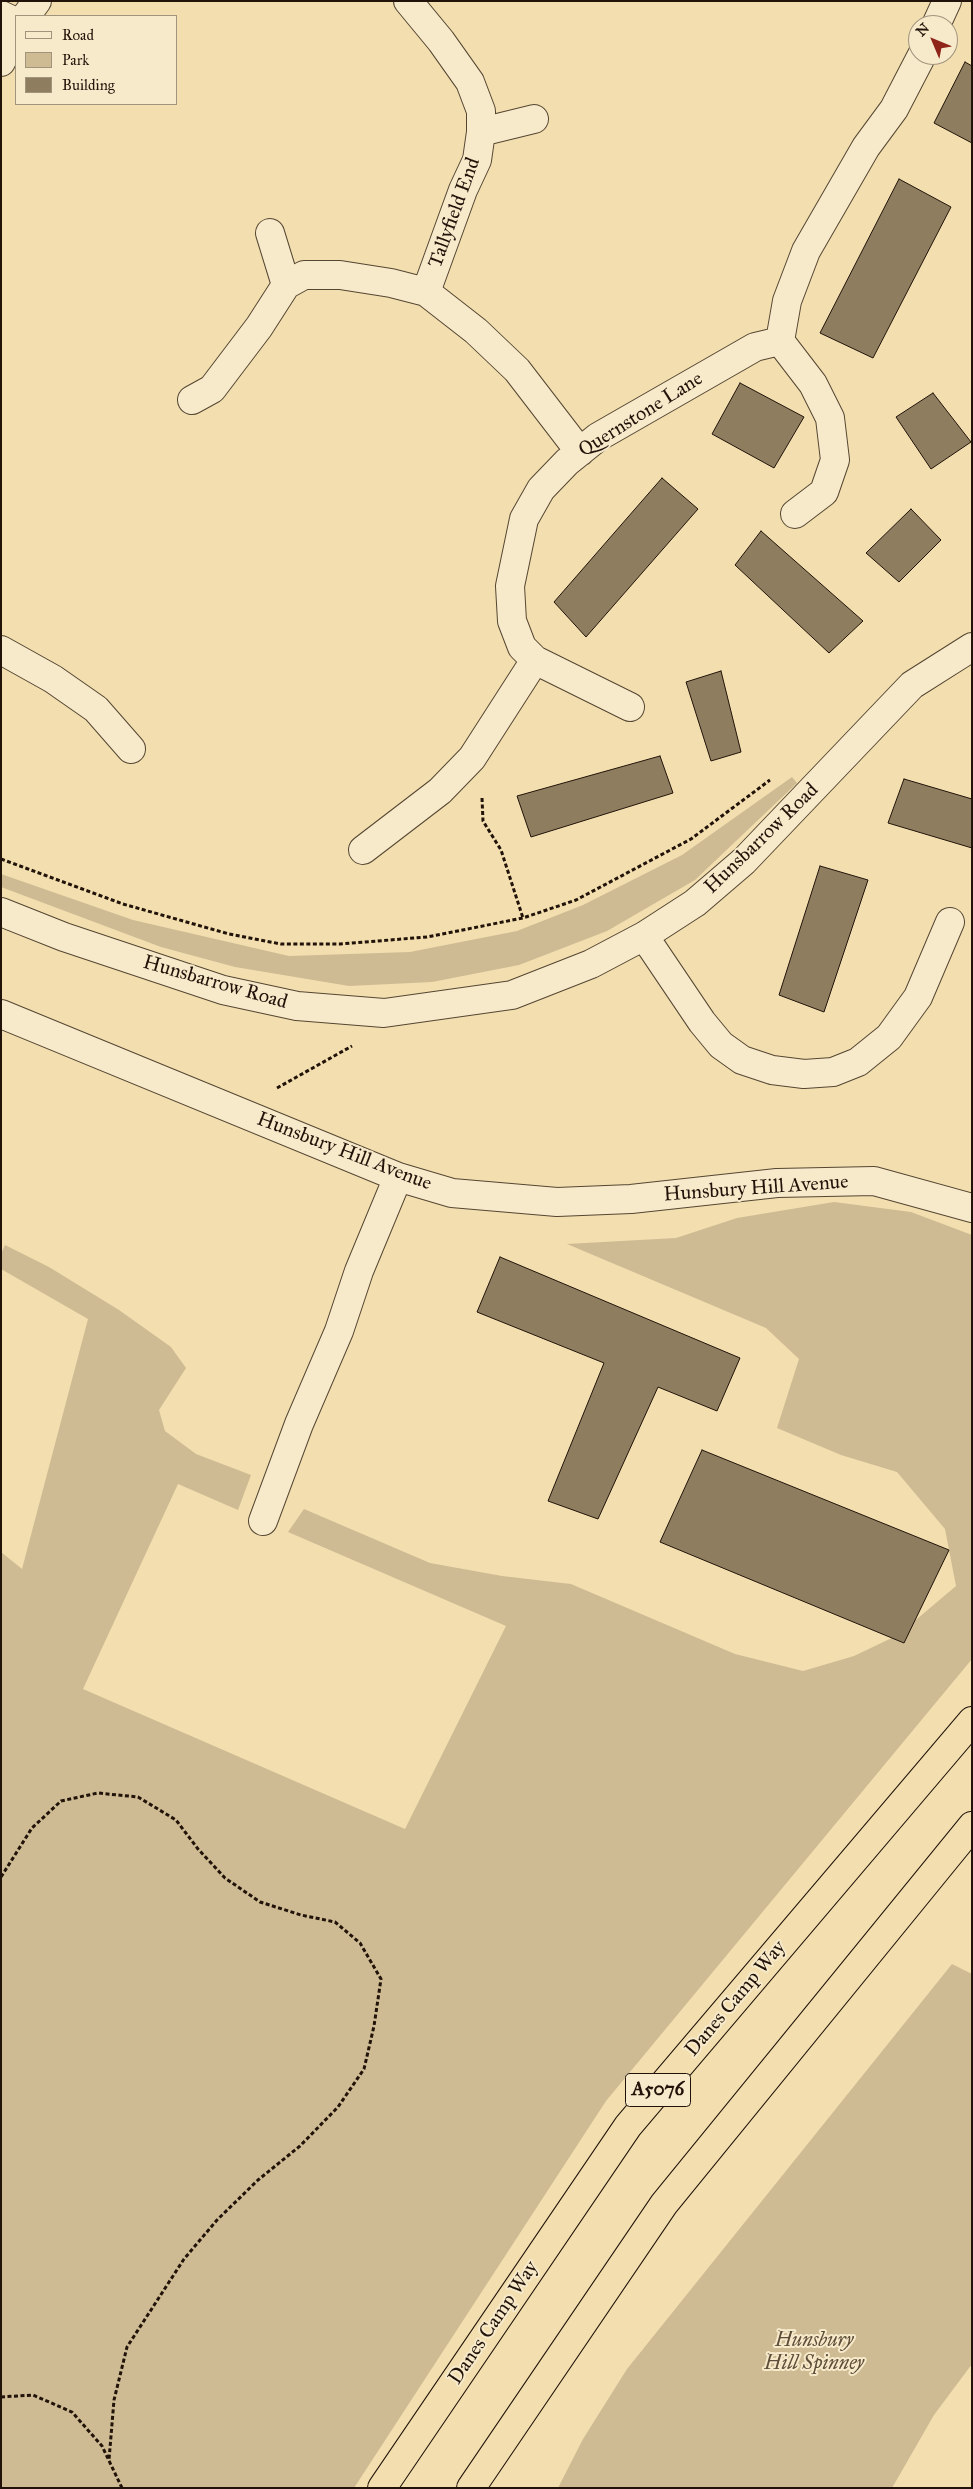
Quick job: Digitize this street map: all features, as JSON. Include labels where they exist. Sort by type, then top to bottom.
[{"type":"highway","name":"Danes Camp Way","points":[[382,2488],[628,2126],[972,1721]]},
{"type":"highway","points":[[471,2488],[664,2204],[972,1826]]},
{"type":"street","points":[[27,15],[38,1]]},
{"type":"street","name":"Tallyfield End","points":[[408,1],[441,41],[470,82],[481,111],[481,132],[477,160],[463,190],[426,292]]},
{"type":"street","points":[[941,15],[947,1]]},
{"type":"street","points":[[1,15],[15,22]]},
{"type":"street","points":[[1,62],[15,34]]},
{"type":"street","points":[[795,514],[824,492],[835,460],[830,418],[813,384],[780,341],[787,301],[806,251],[866,147],[894,110],[917,65]]},
{"type":"street","name":"Tallyfield End","points":[[481,132],[534,119]]},
{"type":"street","points":[[192,400],[212,389],[259,327],[286,285],[270,233]]},
{"type":"street","name":"Tallyfield End","points":[[286,285],[304,275],[340,275],[392,283],[426,292],[476,330],[517,370],[580,452]]},
{"type":"street","name":"Quernstone Lane","points":[[630,707],[535,660],[522,646],[512,621],[510,586],[524,519],[541,489],[598,437],[754,347],[780,341]]},
{"type":"street","name":"Hunsbarrow Road","points":[[1,912],[64,937],[222,990],[297,1006],[384,1013],[512,995],[591,964],[644,936],[695,903],[744,861],[912,685],[972,647]]},
{"type":"street","points":[[1,650],[53,679],[96,709],[131,749]]},
{"type":"street","points":[[363,850],[440,791],[472,758],[535,660]]},
{"type":"street","points":[[644,936],[702,1022],[721,1045],[742,1060],[772,1070],[804,1074],[833,1072],[858,1062],[889,1037],[918,997],[950,922]]},
{"type":"street","name":"Hunsbury Hill Avenue","points":[[1,1014],[398,1177],[452,1192],[557,1202],[631,1199],[777,1183],[874,1181],[972,1208]]},
{"type":"street","points":[[263,1521],[299,1424],[339,1331],[359,1271],[398,1177]]},
{"type":"path","points":[[481,744],[483,821],[501,850],[523,918]]},
{"type":"path","points":[[1,859],[123,904],[229,934],[281,944],[340,944],[427,937],[523,918],[576,900],[691,839],[775,776]]},
{"type":"path","points":[[237,1110],[359,1042]]},
{"type":"path","points":[[1,1877],[32,1828],[61,1800],[98,1793],[138,1797],[176,1820],[198,1849],[225,1878],[260,1902],[301,1915],[335,1922],[360,1943],[381,1978],[374,2026],[364,2069],[338,2106],[300,2146],[258,2180],[224,2213],[189,2252],[127,2347],[114,2400],[109,2460]]},
{"type":"path","points":[[1,2397],[33,2395],[72,2412],[102,2446],[122,2488]]},
{"type":"green space","points":[[792,777],[797,783],[695,880],[607,931],[519,965],[432,982],[349,986],[235,967],[161,947],[1,887],[1,874],[133,920],[289,956],[410,952],[517,931],[583,905],[682,855]]},
{"type":"green space","points":[[834,1202],[911,1212],[972,1235],[972,1659],[606,2101],[354,2488],[1,2488],[1,1552],[22,1569],[88,1319],[1,1269],[1,1254],[5,1245],[49,1267],[119,1310],[171,1347],[186,1368],[159,1410],[165,1431],[196,1454],[251,1475],[238,1510],[178,1484],[83,1689],[405,1829],[506,1626],[288,1532],[304,1509],[430,1563],[502,1576],[571,1584],[735,1654],[803,1671],[854,1656],[898,1635],[956,1586],[945,1529],[897,1472],[841,1455],[777,1428],[799,1359],[766,1328],[567,1244],[676,1238],[737,1218]]},
{"type":"green space","name":"Hunsbury Hill Spinney","points":[[952,1964],[972,1974],[972,2364],[934,2415],[892,2488],[558,2488],[583,2439],[627,2369]]},
{"type":"building","points":[[965,62],[972,66],[972,143],[934,123]]},
{"type":"building","points":[[899,179],[951,207],[873,358],[820,333]]},
{"type":"building","points":[[740,383],[804,417],[774,468],[712,434]]},
{"type":"building","points":[[933,393],[971,442],[931,469],[896,417]]},
{"type":"building","points":[[662,478],[698,509],[586,637],[554,602]]},
{"type":"building","points":[[911,509],[941,540],[899,582],[866,553]]},
{"type":"building","points":[[761,531],[863,621],[829,653],[735,565]]},
{"type":"building","points":[[721,671],[741,752],[711,761],[686,682]]},
{"type":"building","points":[[660,756],[673,793],[531,837],[517,796]]},
{"type":"building","points":[[904,779],[972,799],[972,848],[888,823]]},
{"type":"building","points":[[820,866],[868,880],[824,1012],[779,995]]},
{"type":"building","points":[[500,1257],[740,1358],[717,1411],[658,1387],[598,1519],[548,1501],[604,1363],[477,1312]]},
{"type":"building","points":[[702,1450],[949,1550],[904,1643],[660,1542]]}]
